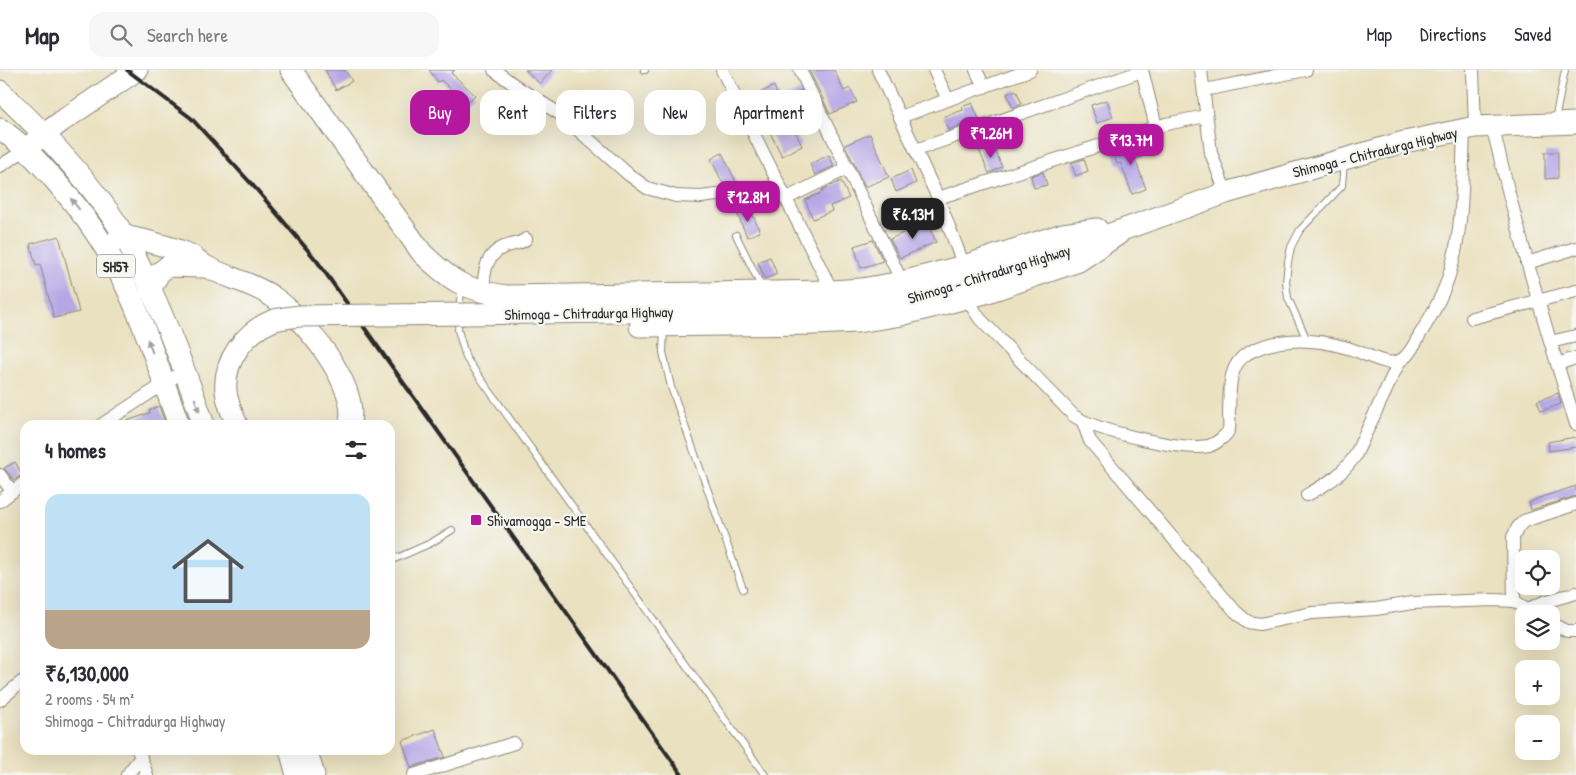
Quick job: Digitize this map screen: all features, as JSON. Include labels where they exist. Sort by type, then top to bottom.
[{"type":"main road","points":[[25,150],[43,134],[137,70]]},
{"type":"main road","points":[[291,70],[422,252],[442,272],[461,285],[483,292],[506,296],[832,291],[902,282],[964,266],[1063,234],[1134,224]]},
{"type":"main road","name":"SH57","points":[[0,91],[43,134],[103,204],[124,237],[139,263],[162,313],[202,420]]},
{"type":"main road","name":"Shimoga - Chitradurga Highway","points":[[235,420],[226,392],[226,377],[229,363],[240,345],[251,333],[273,320],[300,316],[844,309],[902,301],[952,288],[1226,193],[1400,143],[1477,127],[1576,123]]},
{"type":"main road","name":"SH57","points":[[0,128],[44,167],[74,202],[105,246],[142,322],[177,420]]},
{"type":"main road","points":[[105,246],[124,237],[146,241],[192,256],[206,267],[271,296],[283,304],[304,326],[339,374],[351,401],[351,420]]},
{"type":"main road","points":[[117,269],[139,263],[165,262],[174,266]]},
{"type":"main road","points":[[150,290],[159,274],[168,266],[206,267]]},
{"type":"main road","points":[[291,755],[297,775]]},
{"type":"main road","points":[[308,755],[314,775]]},
{"type":"street","points":[[494,70],[560,114],[628,174],[647,188],[676,196],[702,197],[779,187]]},
{"type":"street","points":[[722,70],[832,291]]},
{"type":"street","points":[[800,70],[902,282]]},
{"type":"street","points":[[878,70],[938,198],[964,266]]},
{"type":"street","points":[[934,70],[948,100]]},
{"type":"street","points":[[976,70],[984,87]]},
{"type":"street","points":[[900,117],[1030,70]]},
{"type":"street","points":[[916,150],[1142,70],[1156,127]]},
{"type":"street","points":[[1201,70],[1211,152],[1226,193]]},
{"type":"street","points":[[1204,90],[1306,70]]},
{"type":"street","points":[[1307,495],[1334,480],[1346,469],[1355,456],[1399,362],[1408,355],[1421,334],[1450,273],[1477,127],[1473,70]]},
{"type":"street","points":[[938,198],[1156,127],[1206,116]]},
{"type":"street","points":[[1477,127],[1510,200],[1537,300],[1557,364],[1570,387],[1576,424]]},
{"type":"street","points":[[0,166],[25,150]]},
{"type":"street","points":[[785,199],[848,168]]},
{"type":"street","points":[[639,327],[815,325],[901,316],[967,299],[1079,262],[1134,224]]},
{"type":"street","points":[[483,292],[485,268],[491,255],[500,248],[521,243],[526,239]]},
{"type":"street","points":[[1527,263],[1576,248]]},
{"type":"street","points":[[1472,318],[1576,291]]},
{"type":"street","points":[[967,299],[980,319],[1074,416],[1083,422],[1143,439],[1192,447],[1211,445],[1229,430],[1231,381],[1234,366],[1240,358],[1258,348],[1289,340],[1307,340],[1344,347],[1388,362],[1399,362]]},
{"type":"street","points":[[1550,342],[1576,336]]},
{"type":"street","points":[[1557,364],[1576,358]]},
{"type":"street","points":[[109,420],[185,370]]},
{"type":"street","points":[[1083,422],[1090,441],[1235,611],[1248,622],[1260,624],[1305,614],[1376,609],[1412,603],[1494,600],[1514,601],[1521,605]]},
{"type":"street","points":[[0,475],[20,487]]},
{"type":"street","points":[[0,501],[20,489]]},
{"type":"street","points":[[1514,601],[1512,537],[1518,527],[1524,521],[1576,504]]},
{"type":"street","points":[[1540,605],[1544,602],[1576,593]]},
{"type":"street","points":[[1560,628],[1566,631],[1576,631]]},
{"type":"street","points":[[0,700],[20,683]]},
{"type":"street","points":[[414,775],[514,743]]},
{"type":"street","points":[[128,775],[138,755]]},
{"type":"street","points":[[139,755],[147,775]]},
{"type":"lane","points":[[1554,124],[1565,70]]},
{"type":"lane","points":[[1307,340],[1288,298],[1286,282],[1288,262],[1292,247],[1300,230],[1342,186],[1344,158]]},
{"type":"lane","points":[[736,236],[764,292]]},
{"type":"lane","points":[[461,285],[458,330],[466,358],[766,775]]},
{"type":"lane","points":[[664,326],[663,352],[671,387],[743,589]]},
{"type":"lane","points":[[395,559],[431,543],[452,530]]},
{"type":"building","points":[[325,70],[345,70],[352,81],[336,90]]},
{"type":"building","points":[[429,70],[455,70],[451,73],[470,90],[451,90],[441,80],[438,82]]},
{"type":"building","points":[[525,70],[552,70],[540,84]]},
{"type":"building","points":[[809,70],[834,70],[844,91],[850,88],[857,102],[830,114],[822,97],[822,90],[819,90]]},
{"type":"building","points":[[774,86],[776,90],[766,90]]},
{"type":"building","points":[[470,90],[475,95],[470,100]]},
{"type":"building","points":[[1016,90],[1022,104],[1013,108],[1007,94]]},
{"type":"building","points":[[1107,100],[1113,117],[1097,123],[1091,105]]},
{"type":"building","points":[[972,103],[979,119],[948,130],[943,117],[963,110],[962,107]]},
{"type":"building","points":[[870,134],[889,177],[865,187],[845,145]]},
{"type":"building","points":[[771,135],[797,135],[802,146],[782,156]]},
{"type":"building","points":[[1137,142],[1142,157],[1135,159],[1146,189],[1132,194],[1121,163],[1117,164],[1112,150]]},
{"type":"building","points":[[993,145],[1002,167],[989,173],[979,150]]},
{"type":"building","points":[[1545,152],[1558,152],[1558,178],[1545,179]]},
{"type":"building","points":[[722,153],[736,182],[724,186],[711,159]]},
{"type":"building","points":[[829,155],[834,166],[815,175],[810,164]]},
{"type":"building","points":[[1084,159],[1088,171],[1076,176],[1071,163]]},
{"type":"building","points":[[911,170],[916,183],[896,192],[891,179]]},
{"type":"building","points":[[1043,172],[1047,185],[1034,188],[1031,176]]},
{"type":"building","points":[[841,181],[849,198],[830,206],[832,211],[813,219],[805,200]]},
{"type":"building","points":[[750,208],[760,232],[747,237],[737,213]]},
{"type":"building","points":[[927,222],[936,242],[900,258],[890,239]]},
{"type":"building","points":[[59,236],[79,312],[54,318],[40,264],[36,265],[30,244]]},
{"type":"building","points":[[873,240],[883,261],[861,268],[854,246]]},
{"type":"building","points":[[770,257],[777,274],[765,279],[758,262]]},
{"type":"building","points":[[1558,393],[1561,404],[1541,411],[1537,401]]},
{"type":"building","points":[[159,406],[164,420],[130,420],[150,413],[149,410]]},
{"type":"building","points":[[1575,437],[1576,447],[1549,451],[1548,442]]},
{"type":"building","points":[[15,462],[20,471],[20,476],[14,480],[4,468]]},
{"type":"building","points":[[1576,486],[1576,496],[1531,510],[1529,503]]},
{"type":"building","points":[[435,729],[445,757],[411,767],[402,741]]},
{"type":"railway","points":[[127,70],[191,118],[257,190],[317,261],[682,775]]},
{"type":"place","name":"Shivamogga - SME","points":[[476,520]]}]
